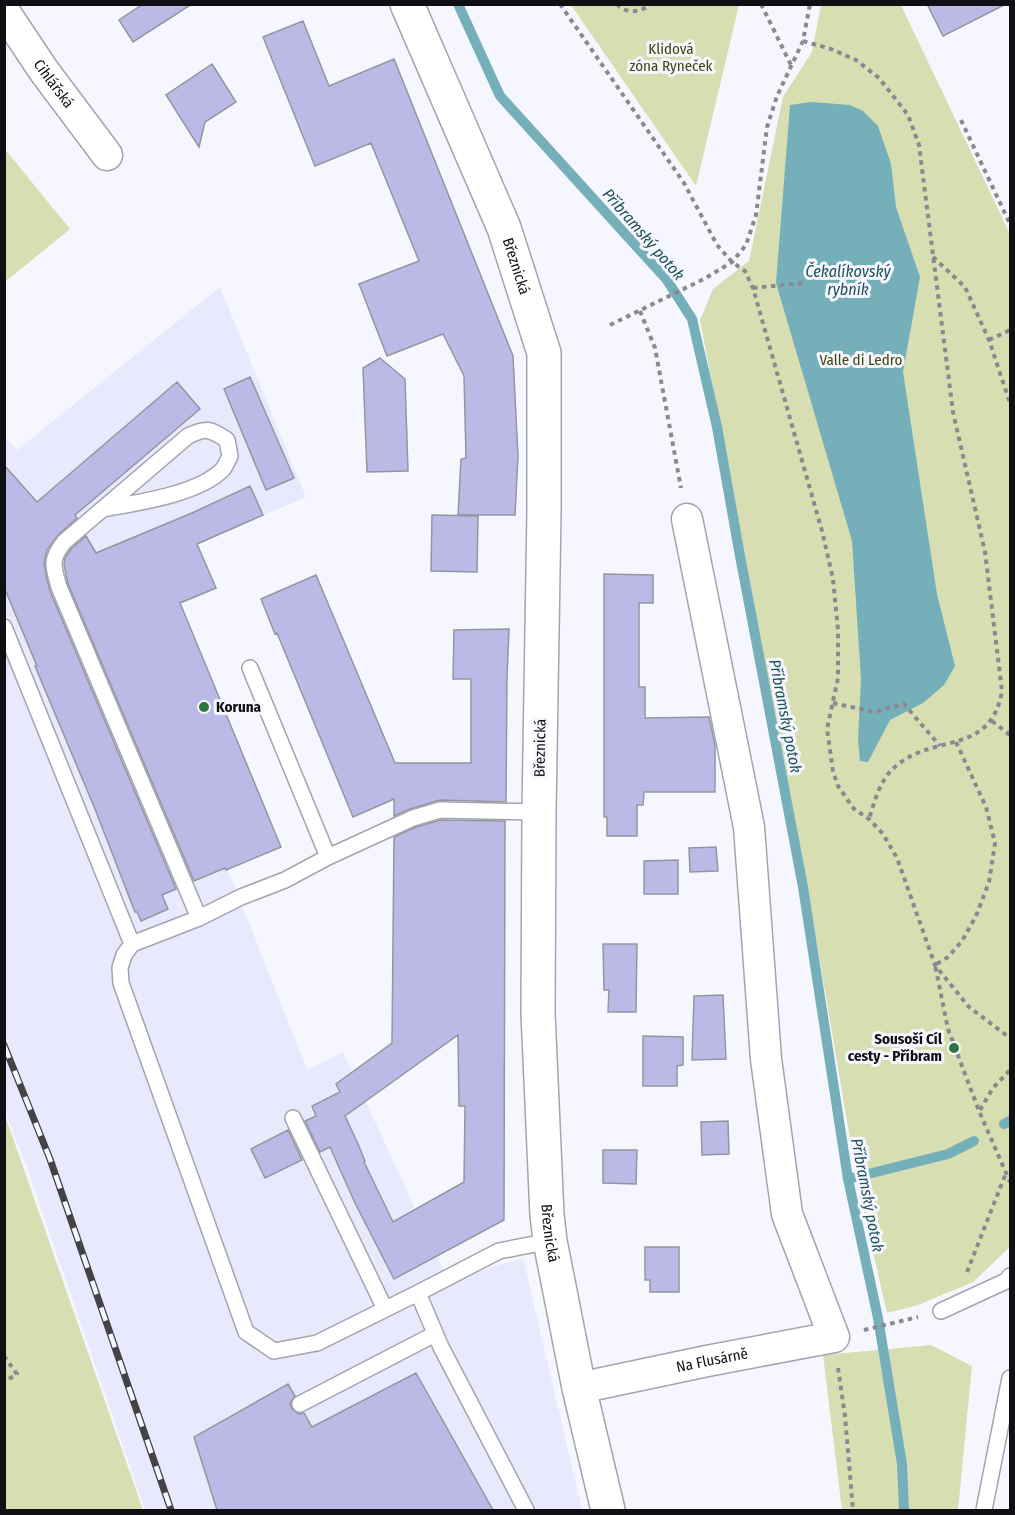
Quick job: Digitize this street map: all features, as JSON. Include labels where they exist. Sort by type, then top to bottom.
[{"type":"street","name":"Březnická","points":[[407,4],[504,228],[544,353],[538,1013],[546,1203],[550,1241],[579,1388],[608,1510]]},
{"type":"street","name":"Cihlářská","points":[[4,11],[44,71],[107,155]]},
{"type":"street","points":[[687,519],[748,827],[766,1059],[787,1214],[840,1336]]},
{"type":"street","name":"Na Flusárně","points":[[579,1388],[840,1336]]},
{"type":"lane","points":[[103,510],[173,495],[206,481],[223,468],[230,456],[227,440],[213,431],[201,430],[188,436],[64,542],[55,554],[54,569],[59,587],[199,918]]},
{"type":"lane","points":[[4,627],[132,944]]},
{"type":"lane","points":[[250,668],[328,858]]},
{"type":"lane","points":[[539,812],[440,810],[413,818],[285,880],[241,897],[199,918],[132,944],[124,955],[120,968],[121,983],[246,1332],[274,1351],[317,1343],[499,1251],[550,1241]]},
{"type":"lane","points":[[293,1118],[385,1309]]},
{"type":"lane","points":[[948,1308],[1009,1283]]},
{"type":"lane","points":[[418,1293],[435,1334],[526,1510]]},
{"type":"lane","points":[[300,1404],[435,1334]]},
{"type":"lane","points":[[984,1510],[1011,1378]]},
{"type":"path","points":[[560,4],[684,183],[717,245],[732,262],[745,271],[753,288],[822,531],[833,579],[838,630],[838,678],[827,729],[837,786],[854,809],[869,819],[883,834],[897,858],[935,965],[948,1029],[979,1111],[1011,1182]]},
{"type":"path","points":[[617,4],[619,8],[630,12],[651,4]]},
{"type":"path","points":[[761,4],[792,66]]},
{"type":"path","points":[[610,325],[704,279],[732,262],[747,245],[756,215],[767,128],[777,96],[803,41],[810,4]]},
{"type":"path","points":[[803,41],[831,49],[856,60],[879,78],[908,115],[919,146],[953,412],[985,552],[1002,691],[999,707],[992,721],[976,733],[956,742],[913,754],[894,767],[880,786],[869,819]]},
{"type":"path","points":[[961,120],[1011,224]]},
{"type":"path","points":[[933,257],[965,287],[989,340],[1011,404]]},
{"type":"path","points":[[753,288],[802,283]]},
{"type":"path","points":[[640,311],[655,348],[687,519]]},
{"type":"path","points":[[989,340],[1011,330]]},
{"type":"path","points":[[833,703],[874,712],[904,704],[940,746]]},
{"type":"path","points":[[992,721],[1011,735]]},
{"type":"path","points":[[935,965],[948,957],[962,941],[976,916],[989,882],[995,843],[987,807],[956,742]]},
{"type":"path","points":[[935,965],[969,1007],[1011,1038]]},
{"type":"path","points":[[979,1111],[993,1088],[1011,1070]]},
{"type":"path","points":[[853,1510],[840,1336],[948,1308],[1006,1173]]},
{"type":"path","points":[[4,1356],[17,1374],[4,1382]]},
{"type":"shaded area","points":[[220,287],[306,497],[108,583],[229,872],[307,1070],[343,1052],[448,1280],[523,1258],[582,1510],[145,1510],[27,1168],[5,1112],[4,436],[17,450]]},
{"type":"green space","name":"Klidová zóna Ryneček","points":[[571,5],[739,5],[696,186]]},
{"type":"green space","name":"Valle di Ledro","points":[[821,5],[901,5],[1010,234],[1010,1247],[973,1282],[918,1305],[887,1313],[858,1186],[803,862],[700,320],[713,289],[749,261],[783,97],[812,52]]},
{"type":"green space","points":[[4,148],[70,229],[5,282],[4,282]]},
{"type":"green space","points":[[5,1114],[7,1121],[143,1510],[5,1510]]},
{"type":"green space","points":[[931,1345],[972,1366],[958,1510],[842,1510],[823,1355]]},
{"type":"water","name":"Čekalíkovský rybník","points":[[811,102],[850,105],[863,111],[878,126],[891,164],[896,207],[920,277],[903,372],[937,594],[955,666],[944,685],[923,703],[890,720],[868,762],[860,761],[858,739],[861,679],[852,541],[776,283],[790,105]]},
{"type":"building","points":[[143,4],[192,4],[133,42],[119,20]]},
{"type":"building","points":[[927,4],[1006,4],[943,36]]},
{"type":"building","points":[[303,21],[329,86],[394,59],[513,356],[518,456],[515,515],[458,515],[461,459],[466,458],[464,376],[443,334],[387,356],[359,284],[419,261],[371,143],[315,166],[263,37]]},
{"type":"building","points":[[212,64],[236,102],[205,122],[199,147],[166,95]]},
{"type":"building","points":[[380,358],[405,379],[408,471],[367,472],[363,368]]},
{"type":"building","points":[[250,377],[294,478],[266,490],[224,389]]},
{"type":"building","points":[[177,382],[200,409],[75,515],[77,518],[58,535],[47,550],[44,562],[50,591],[176,889],[162,895],[168,909],[141,921],[135,912],[4,587],[4,465],[37,502]]},
{"type":"building","points":[[250,486],[263,515],[197,544],[216,588],[180,603],[281,847],[194,881],[68,584],[64,564],[71,549],[86,536],[96,553]]},
{"type":"building","points":[[432,515],[478,516],[477,572],[431,571]]},
{"type":"building","points":[[604,574],[653,575],[653,603],[639,603],[639,687],[645,687],[645,718],[709,717],[715,745],[715,792],[644,792],[643,805],[637,805],[637,836],[607,836],[607,817],[604,817]]},
{"type":"building","points":[[316,575],[395,763],[471,763],[471,679],[453,679],[454,630],[509,629],[506,802],[440,800],[394,816],[394,799],[353,817],[261,599]]},
{"type":"building","points":[[441,820],[505,821],[504,1220],[394,1279],[355,1203],[330,1147],[320,1152],[305,1121],[316,1116],[312,1106],[340,1092],[336,1084],[392,1043],[394,837],[416,827]],"holes":[[[458,1035],[459,1106],[465,1106],[464,1182],[393,1222],[345,1116]]]},
{"type":"building","points":[[716,847],[718,871],[690,872],[689,848]]},
{"type":"building","points":[[678,860],[678,894],[644,894],[644,861]]},
{"type":"building","points":[[603,944],[637,944],[636,1012],[608,1012],[609,990],[604,990]]},
{"type":"building","points":[[723,995],[726,1059],[692,1060],[694,996]]},
{"type":"building","points":[[643,1036],[683,1037],[683,1065],[677,1066],[677,1086],[643,1086]]},
{"type":"building","points":[[728,1121],[729,1154],[702,1155],[701,1122]]},
{"type":"building","points":[[288,1130],[302,1160],[265,1178],[251,1149]]},
{"type":"building","points":[[603,1150],[637,1150],[636,1184],[603,1183]]},
{"type":"building","points":[[645,1247],[679,1247],[679,1292],[650,1292],[650,1280],[645,1280]]},
{"type":"building","points":[[416,1373],[493,1510],[217,1510],[194,1437],[288,1384],[295,1396],[290,1403],[292,1409],[299,1414],[304,1413],[312,1427]]},
{"type":"waterway","name":"Příbramský potok","points":[[458,4],[500,96],[667,280],[692,319],[717,427],[803,887],[848,1179],[878,1318],[902,1464],[904,1510]]},
{"type":"waterway","points":[[1004,1124],[1010,1121]]},
{"type":"waterway","points":[[848,1179],[948,1154],[974,1141]]},
{"type":"railway","points":[[4,1045],[50,1159],[171,1510]]},
{"type":"place","name":"Koruna","points":[[204,707]]},
{"type":"place","name":"Sousoší Cíl cesty - Příbram","points":[[954,1048]]}]
